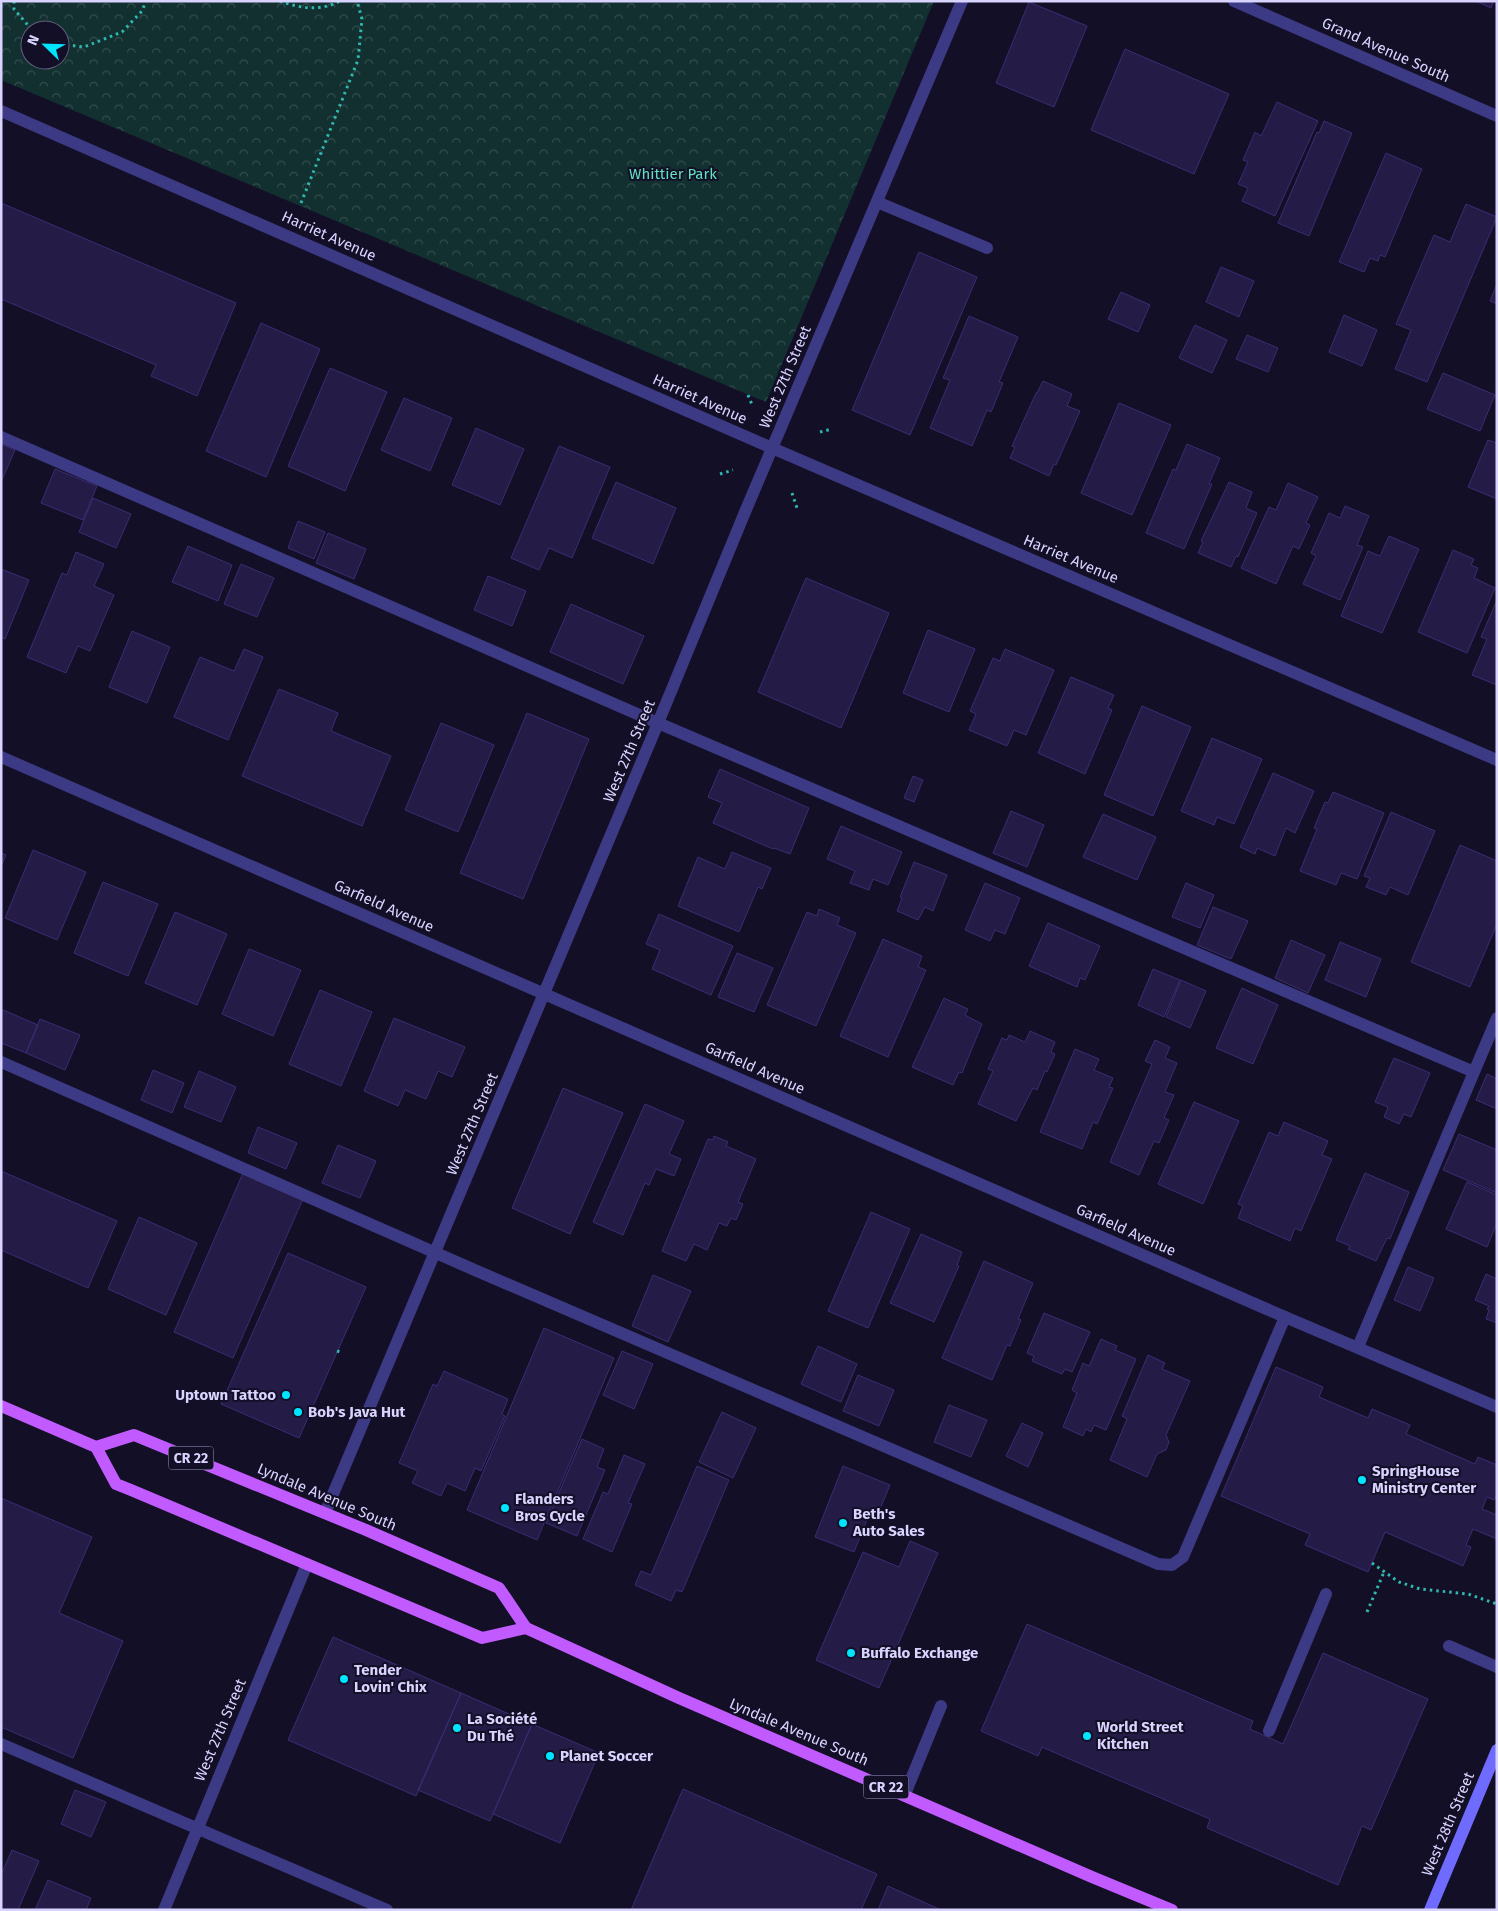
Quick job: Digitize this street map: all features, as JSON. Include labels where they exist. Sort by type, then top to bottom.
[{"type":"main road","points":[[1,1406],[96,1447],[116,1484],[482,1638],[526,1628]]},
{"type":"main road","name":"Lyndale Avenue South","points":[[96,1447],[134,1435],[325,1513],[499,1588],[526,1628],[679,1698],[1172,1910]]},
{"type":"street","name":"West 27th Street","points":[[325,1513],[772,448],[962,1]]},
{"type":"street","name":"Grand Avenue South","points":[[1234,1],[1497,116]]},
{"type":"street","name":"Harriet Avenue","points":[[1,111],[772,448],[1497,760]]},
{"type":"street","points":[[877,202],[987,248]]},
{"type":"street","points":[[1,437],[658,723],[1474,1072]]},
{"type":"street","name":"Garfield Avenue","points":[[1,757],[1285,1317],[1497,1407]]},
{"type":"street","points":[[1358,1348],[1497,1018]]},
{"type":"street","points":[[1,1062],[435,1252],[1158,1564],[1172,1565],[1183,1557],[1285,1317]]},
{"type":"street","name":"West 27th Street","points":[[164,1910],[196,1828],[307,1564]]},
{"type":"street","points":[[1269,1731],[1326,1594]]},
{"type":"street","points":[[1449,1646],[1497,1668]]},
{"type":"street","points":[[905,1794],[941,1706]]},
{"type":"street","points":[[1,1744],[387,1910]]},
{"type":"street","name":"West 28th Street","points":[[1430,1910],[1492,1773],[1497,1750]]},
{"type":"path","points":[[14,1],[14,9],[23,20]]},
{"type":"path","points":[[70,45],[84,47],[122,32],[142,11],[146,1]]},
{"type":"path","points":[[280,1],[297,7],[317,8],[340,1]]},
{"type":"path","points":[[301,203],[358,60],[362,19],[357,1]]},
{"type":"path","points":[[748,395],[753,407]]},
{"type":"path","points":[[820,432],[832,430]]},
{"type":"path","points":[[720,474],[732,470]]},
{"type":"path","points":[[792,493],[798,511]]},
{"type":"path","points":[[337,1351],[342,1353]]},
{"type":"path","points":[[1372,1563],[1399,1582],[1420,1589],[1468,1594],[1497,1604]]},
{"type":"path","points":[[1367,1612],[1384,1572]]},
{"type":"green space","name":"Whittier Park","points":[[1,1],[934,1],[766,402],[1,80]]},
{"type":"building","points":[[1476,1],[1494,1],[1491,8]]},
{"type":"building","points":[[1029,2],[1087,26],[1054,107],[996,83]]},
{"type":"building","points":[[1125,49],[1229,94],[1194,174],[1091,130]]},
{"type":"building","points":[[1277,102],[1318,121],[1275,216],[1242,201],[1248,188],[1238,184],[1248,162],[1243,160],[1255,132],[1261,136]]},
{"type":"building","points":[[1324,121],[1352,133],[1309,236],[1278,223],[1317,132],[1319,133]]},
{"type":"building","points":[[1386,153],[1422,169],[1385,257],[1380,255],[1378,261],[1370,258],[1364,272],[1339,262]]},
{"type":"building","points":[[1,203],[236,303],[197,396],[151,376],[156,365],[1,299]]},
{"type":"building","points":[[1466,204],[1497,217],[1427,382],[1395,369],[1411,330],[1396,324],[1434,235],[1450,242]]},
{"type":"building","points":[[919,252],[977,277],[910,435],[852,410]]},
{"type":"building","points":[[1221,267],[1254,281],[1239,317],[1206,302]]},
{"type":"building","points":[[1497,284],[1497,304],[1490,301]]},
{"type":"building","points":[[1121,292],[1150,305],[1138,332],[1108,319]]},
{"type":"building","points":[[1344,315],[1377,330],[1362,366],[1329,352]]},
{"type":"building","points":[[969,316],[1018,337],[999,382],[1003,383],[991,412],[987,410],[972,446],[930,428],[950,380],[943,378]]},
{"type":"building","points":[[261,323],[320,349],[266,477],[206,451]]},
{"type":"building","points":[[1195,325],[1227,340],[1212,373],[1179,358]]},
{"type":"building","points":[[1247,335],[1278,348],[1268,372],[1236,359]]},
{"type":"building","points":[[330,368],[387,392],[345,491],[288,466]]},
{"type":"building","points":[[1443,373],[1495,395],[1480,431],[1427,409]]},
{"type":"building","points":[[1043,381],[1072,394],[1067,406],[1080,411],[1056,465],[1054,464],[1049,476],[1010,458],[1015,447],[1012,446]]},
{"type":"building","points":[[404,398],[452,418],[430,471],[381,450]]},
{"type":"building","points":[[1119,403],[1171,425],[1132,515],[1081,493]]},
{"type":"building","points":[[476,428],[524,449],[500,505],[452,485]]},
{"type":"building","points":[[1488,440],[1497,443],[1497,499],[1468,487]]},
{"type":"building","points":[[1,444],[15,450],[1,482]]},
{"type":"building","points":[[1187,444],[1220,458],[1209,484],[1212,484],[1184,549],[1146,533],[1173,469],[1176,470]]},
{"type":"building","points":[[559,446],[610,467],[572,558],[549,548],[539,570],[511,558]]},
{"type":"building","points":[[55,469],[97,486],[83,520],[41,503]]},
{"type":"building","points":[[616,482],[676,508],[653,564],[592,538]]},
{"type":"building","points":[[1229,482],[1252,492],[1246,508],[1257,513],[1238,557],[1236,556],[1231,567],[1198,553],[1203,542],[1201,541]]},
{"type":"building","points":[[1288,483],[1318,497],[1306,523],[1310,525],[1299,549],[1293,546],[1276,584],[1241,568],[1269,507],[1276,510]]},
{"type":"building","points":[[93,498],[131,514],[116,548],[79,532]]},
{"type":"building","points":[[1345,506],[1369,516],[1357,545],[1363,547],[1340,600],[1303,584],[1316,556],[1311,553],[1329,513],[1340,518]]},
{"type":"building","points":[[298,521],[325,532],[314,559],[288,548]]},
{"type":"building","points":[[328,533],[366,549],[354,579],[316,563]]},
{"type":"building","points":[[1389,536],[1419,549],[1382,633],[1341,616],[1368,551],[1380,556]]},
{"type":"building","points":[[188,546],[232,565],[218,601],[172,582]]},
{"type":"building","points":[[1453,550],[1474,559],[1471,565],[1478,568],[1474,578],[1495,588],[1467,653],[1418,632]]},
{"type":"building","points":[[76,552],[104,564],[94,586],[114,595],[90,651],[78,646],[66,673],[27,657],[62,573],[67,575]]},
{"type":"building","points":[[241,564],[274,578],[257,617],[224,604]]},
{"type":"building","points":[[1,569],[29,580],[5,639],[1,637]]},
{"type":"building","points":[[488,576],[526,591],[512,626],[474,610]]},
{"type":"building","points":[[806,578],[889,613],[841,728],[758,692]]},
{"type":"building","points":[[1497,600],[1497,685],[1472,675],[1487,639],[1481,637]]},
{"type":"building","points":[[571,604],[644,636],[623,684],[550,652]]},
{"type":"building","points":[[928,630],[975,649],[949,712],[903,693]]},
{"type":"building","points":[[132,631],[170,647],[147,703],[109,687]]},
{"type":"building","points":[[244,649],[263,657],[228,740],[174,717],[200,657],[234,671]]},
{"type":"building","points":[[1005,649],[1054,670],[1026,735],[1014,730],[1007,746],[969,730],[976,714],[970,711],[993,658],[1000,661]]},
{"type":"building","points":[[1071,677],[1114,695],[1108,708],[1112,710],[1085,774],[1038,753]]},
{"type":"building","points":[[279,689],[338,713],[331,731],[391,756],[362,826],[242,776]]},
{"type":"building","points":[[1142,706],[1191,727],[1153,816],[1104,795]]},
{"type":"building","points":[[527,713],[589,739],[523,899],[460,873]]},
{"type":"building","points":[[441,723],[494,745],[458,832],[405,810]]},
{"type":"building","points":[[1212,738],[1262,759],[1234,824],[1217,817],[1214,825],[1181,811]]},
{"type":"building","points":[[720,769],[809,808],[790,854],[773,849],[713,823],[722,803],[708,797]]},
{"type":"building","points":[[1273,773],[1314,791],[1295,833],[1286,828],[1275,856],[1257,848],[1255,854],[1240,847]]},
{"type":"building","points":[[913,776],[923,780],[914,802],[904,798]]},
{"type":"building","points":[[1333,792],[1384,813],[1357,879],[1341,873],[1336,885],[1300,871],[1317,829],[1314,828],[1325,802],[1328,803]]},
{"type":"building","points":[[1011,811],[1044,825],[1027,867],[993,853]]},
{"type":"building","points":[[1391,812],[1435,831],[1408,895],[1390,887],[1386,895],[1366,887],[1370,878],[1364,876]]},
{"type":"building","points":[[1103,814],[1156,837],[1137,880],[1083,857]]},
{"type":"building","points":[[841,826],[902,852],[888,885],[873,879],[869,890],[850,883],[855,871],[827,859]]},
{"type":"building","points":[[1460,845],[1497,861],[1497,924],[1470,987],[1411,962]]},
{"type":"building","points":[[33,850],[86,872],[57,940],[5,918]]},
{"type":"building","points":[[732,852],[771,868],[762,889],[758,887],[739,932],[678,906],[698,857],[725,869]]},
{"type":"building","points":[[1,853],[6,855],[1,866]]},
{"type":"building","points":[[914,862],[947,875],[933,911],[925,907],[918,920],[897,911],[902,898],[900,897]]},
{"type":"building","points":[[103,882],[158,904],[128,976],[74,953]]},
{"type":"building","points":[[985,883],[1020,898],[1005,934],[995,930],[990,941],[965,930]]},
{"type":"building","points":[[1186,883],[1214,895],[1200,928],[1172,917]]},
{"type":"building","points":[[1213,907],[1248,921],[1231,959],[1197,945]]},
{"type":"building","points":[[819,909],[840,918],[837,925],[856,933],[816,1026],[767,1005],[807,912],[817,916]]},
{"type":"building","points":[[175,912],[227,934],[197,1005],[145,983]]},
{"type":"building","points":[[659,914],[733,946],[711,995],[652,969],[660,950],[646,944]]},
{"type":"building","points":[[1048,923],[1100,946],[1085,980],[1080,978],[1077,987],[1029,966]]},
{"type":"building","points":[[883,939],[922,956],[918,967],[926,970],[888,1057],[840,1036]]},
{"type":"building","points":[[1291,940],[1325,955],[1308,993],[1275,978]]},
{"type":"building","points":[[1340,942],[1381,959],[1366,997],[1325,980]]},
{"type":"building","points":[[249,949],[301,970],[273,1036],[222,1014]]},
{"type":"building","points":[[737,953],[773,968],[754,1012],[718,997]]},
{"type":"building","points":[[1153,969],[1180,980],[1164,1017],[1138,1005]]},
{"type":"building","points":[[1181,980],[1206,991],[1190,1028],[1166,1017]]},
{"type":"building","points":[[1242,988],[1278,1005],[1253,1064],[1216,1048]]},
{"type":"building","points":[[320,990],[372,1012],[341,1086],[289,1064]]},
{"type":"building","points":[[944,998],[968,1009],[965,1015],[982,1024],[962,1073],[959,1072],[953,1085],[912,1067]]},
{"type":"building","points":[[1,1009],[38,1025],[26,1053],[1,1043]]},
{"type":"building","points":[[394,1018],[465,1047],[452,1077],[438,1071],[426,1099],[405,1090],[398,1106],[364,1091]]},
{"type":"building","points":[[40,1019],[80,1035],[65,1070],[26,1053]]},
{"type":"building","points":[[1030,1031],[1055,1042],[1051,1052],[1055,1054],[1037,1090],[1033,1088],[1016,1121],[978,1104],[993,1071],[988,1069],[1002,1038],[1007,1040],[1009,1035],[1025,1042]]},
{"type":"building","points":[[1155,1040],[1170,1047],[1165,1058],[1177,1063],[1165,1092],[1174,1095],[1164,1118],[1169,1120],[1159,1143],[1154,1141],[1139,1175],[1110,1162],[1152,1064],[1145,1061]]},
{"type":"building","points":[[1075,1049],[1099,1059],[1094,1070],[1113,1078],[1109,1087],[1113,1088],[1097,1124],[1093,1122],[1082,1149],[1040,1132]]},
{"type":"building","points":[[1394,1058],[1430,1073],[1411,1117],[1404,1114],[1399,1124],[1384,1117],[1388,1107],[1375,1102]]},
{"type":"building","points":[[153,1070],[184,1083],[172,1113],[141,1100]]},
{"type":"building","points":[[199,1071],[236,1087],[221,1122],[184,1107]]},
{"type":"building","points":[[1487,1074],[1497,1079],[1497,1109],[1476,1100]]},
{"type":"building","points":[[563,1088],[623,1113],[570,1234],[512,1208]]},
{"type":"building","points":[[1194,1102],[1239,1121],[1203,1204],[1158,1184]]},
{"type":"building","points":[[645,1104],[684,1121],[669,1154],[681,1159],[674,1176],[656,1169],[649,1185],[645,1183],[623,1235],[593,1222]]},
{"type":"building","points":[[1284,1122],[1328,1141],[1322,1155],[1332,1159],[1301,1231],[1295,1228],[1290,1241],[1238,1218],[1243,1206],[1238,1204],[1269,1132],[1278,1136]]},
{"type":"building","points":[[258,1127],[297,1143],[286,1169],[248,1153]]},
{"type":"building","points":[[1459,1134],[1497,1150],[1497,1193],[1443,1170]]},
{"type":"building","points":[[714,1136],[728,1142],[726,1146],[756,1159],[738,1202],[743,1204],[736,1220],[731,1218],[727,1226],[719,1223],[707,1250],[694,1244],[686,1261],[662,1251],[708,1139],[713,1140]]},
{"type":"building","points":[[338,1145],[376,1161],[360,1198],[322,1183]]},
{"type":"building","points":[[1,1171],[117,1221],[88,1288],[1,1250]]},
{"type":"building","points":[[243,1173],[303,1199],[233,1358],[174,1332]]},
{"type":"building","points":[[1365,1173],[1409,1192],[1390,1239],[1387,1238],[1376,1261],[1348,1249],[1350,1246],[1336,1240]]},
{"type":"building","points":[[1467,1182],[1497,1195],[1497,1223],[1487,1247],[1446,1229]]},
{"type":"building","points":[[871,1212],[910,1229],[868,1328],[828,1311]]},
{"type":"building","points":[[139,1217],[197,1243],[166,1315],[108,1289]]},
{"type":"building","points":[[921,1234],[962,1252],[957,1265],[959,1266],[934,1322],[890,1303]]},
{"type":"building","points":[[288,1253],[366,1287],[299,1438],[221,1404]]},
{"type":"building","points":[[984,1261],[1033,1283],[1018,1319],[1021,1320],[1010,1346],[1007,1345],[992,1380],[942,1358]]},
{"type":"building","points":[[1408,1267],[1434,1278],[1420,1311],[1394,1300]]},
{"type":"building","points":[[1486,1274],[1497,1279],[1497,1323],[1486,1319],[1489,1306],[1475,1300]]},
{"type":"building","points":[[653,1275],[691,1291],[668,1342],[632,1326]]},
{"type":"building","points":[[1044,1313],[1090,1332],[1072,1372],[1065,1369],[1062,1374],[1032,1361],[1034,1356],[1027,1353]]},
{"type":"building","points":[[544,1328],[614,1358],[537,1540],[467,1510]]},
{"type":"building","points":[[1101,1339],[1117,1346],[1115,1350],[1136,1359],[1106,1430],[1094,1425],[1091,1432],[1086,1429],[1083,1436],[1063,1427],[1077,1393],[1072,1390],[1083,1363],[1089,1366]]},
{"type":"building","points":[[818,1346],[857,1364],[841,1402],[801,1384]]},
{"type":"building","points":[[622,1351],[653,1364],[634,1409],[603,1395]]},
{"type":"building","points":[[1148,1355],[1165,1363],[1162,1369],[1190,1381],[1166,1435],[1169,1442],[1166,1450],[1157,1454],[1147,1477],[1110,1460],[1127,1419],[1122,1416]]},
{"type":"building","name":"SpringHouse Ministry Center","points":[[1276,1367],[1323,1387],[1319,1397],[1368,1418],[1372,1409],[1410,1425],[1406,1434],[1475,1464],[1478,1457],[1497,1465],[1497,1495],[1494,1500],[1487,1497],[1482,1509],[1497,1515],[1497,1539],[1473,1529],[1466,1545],[1471,1547],[1463,1566],[1385,1532],[1368,1572],[1305,1545],[1310,1534],[1221,1496]]},
{"type":"building","points":[[444,1371],[508,1399],[502,1414],[505,1416],[481,1471],[475,1468],[465,1491],[447,1483],[441,1496],[412,1483],[418,1471],[399,1463],[433,1384],[437,1386]]},
{"type":"building","points":[[858,1375],[894,1390],[879,1426],[843,1411]]},
{"type":"building","points":[[949,1405],[987,1420],[971,1457],[934,1442]]},
{"type":"building","points":[[722,1412],[756,1428],[733,1478],[699,1462]]},
{"type":"building","points":[[1022,1423],[1043,1433],[1028,1467],[1006,1456]]},
{"type":"building","points":[[582,1439],[604,1449],[597,1467],[605,1470],[577,1536],[546,1523]]},
{"type":"building","points":[[624,1455],[645,1464],[628,1503],[632,1504],[612,1552],[583,1539],[603,1492],[608,1494]]},
{"type":"building","points":[[697,1466],[729,1480],[682,1592],[676,1590],[671,1601],[635,1585],[641,1571],[651,1575]]},
{"type":"building","name":"Beth's Auto Sales","points":[[843,1466],[890,1485],[880,1509],[872,1507],[854,1552],[815,1537]]},
{"type":"building","points":[[1,1498],[92,1537],[59,1613],[123,1641],[73,1758],[1,1727]]},
{"type":"building","points":[[910,1541],[938,1553],[879,1688],[816,1660],[863,1552],[899,1567]]},
{"type":"building","points":[[1027,1624],[1253,1721],[1250,1729],[1283,1744],[1323,1653],[1428,1699],[1371,1830],[1362,1826],[1338,1885],[1207,1828],[1210,1819],[1042,1747],[1038,1756],[981,1731]]},
{"type":"building","points":[[333,1637],[461,1693],[416,1796],[288,1740]]},
{"type":"building","points":[[461,1693],[532,1724],[490,1821],[418,1790]]},
{"type":"building","points":[[532,1724],[599,1753],[560,1843],[493,1814]]},
{"type":"building","points":[[683,1789],[877,1874],[861,1910],[631,1910]]},
{"type":"building","points":[[75,1790],[106,1802],[91,1837],[61,1824]]},
{"type":"building","points":[[12,1850],[39,1861],[18,1910],[1,1910],[1,1875]]},
{"type":"building","points":[[48,1880],[91,1898],[86,1910],[35,1910]]},
{"type":"building","points":[[888,1886],[941,1910],[878,1910]]},
{"type":"place","name":"Uptown Tattoo","points":[[286,1395]]},
{"type":"place","name":"Bob's Java Hut","points":[[298,1412]]},
{"type":"place","name":"SpringHouse Ministry Center","points":[[1362,1480]]},
{"type":"place","name":"Flanders Bros Cycle","points":[[505,1508]]},
{"type":"place","name":"Beth's Auto Sales","points":[[843,1523]]},
{"type":"place","name":"Buffalo Exchange","points":[[851,1653]]},
{"type":"place","name":"Tender Lovin' Chix","points":[[344,1679]]},
{"type":"place","name":"La Société Du Thé","points":[[457,1728]]},
{"type":"place","name":"World Street Kitchen","points":[[1087,1736]]},
{"type":"place","name":"Planet Soccer","points":[[550,1756]]}]
